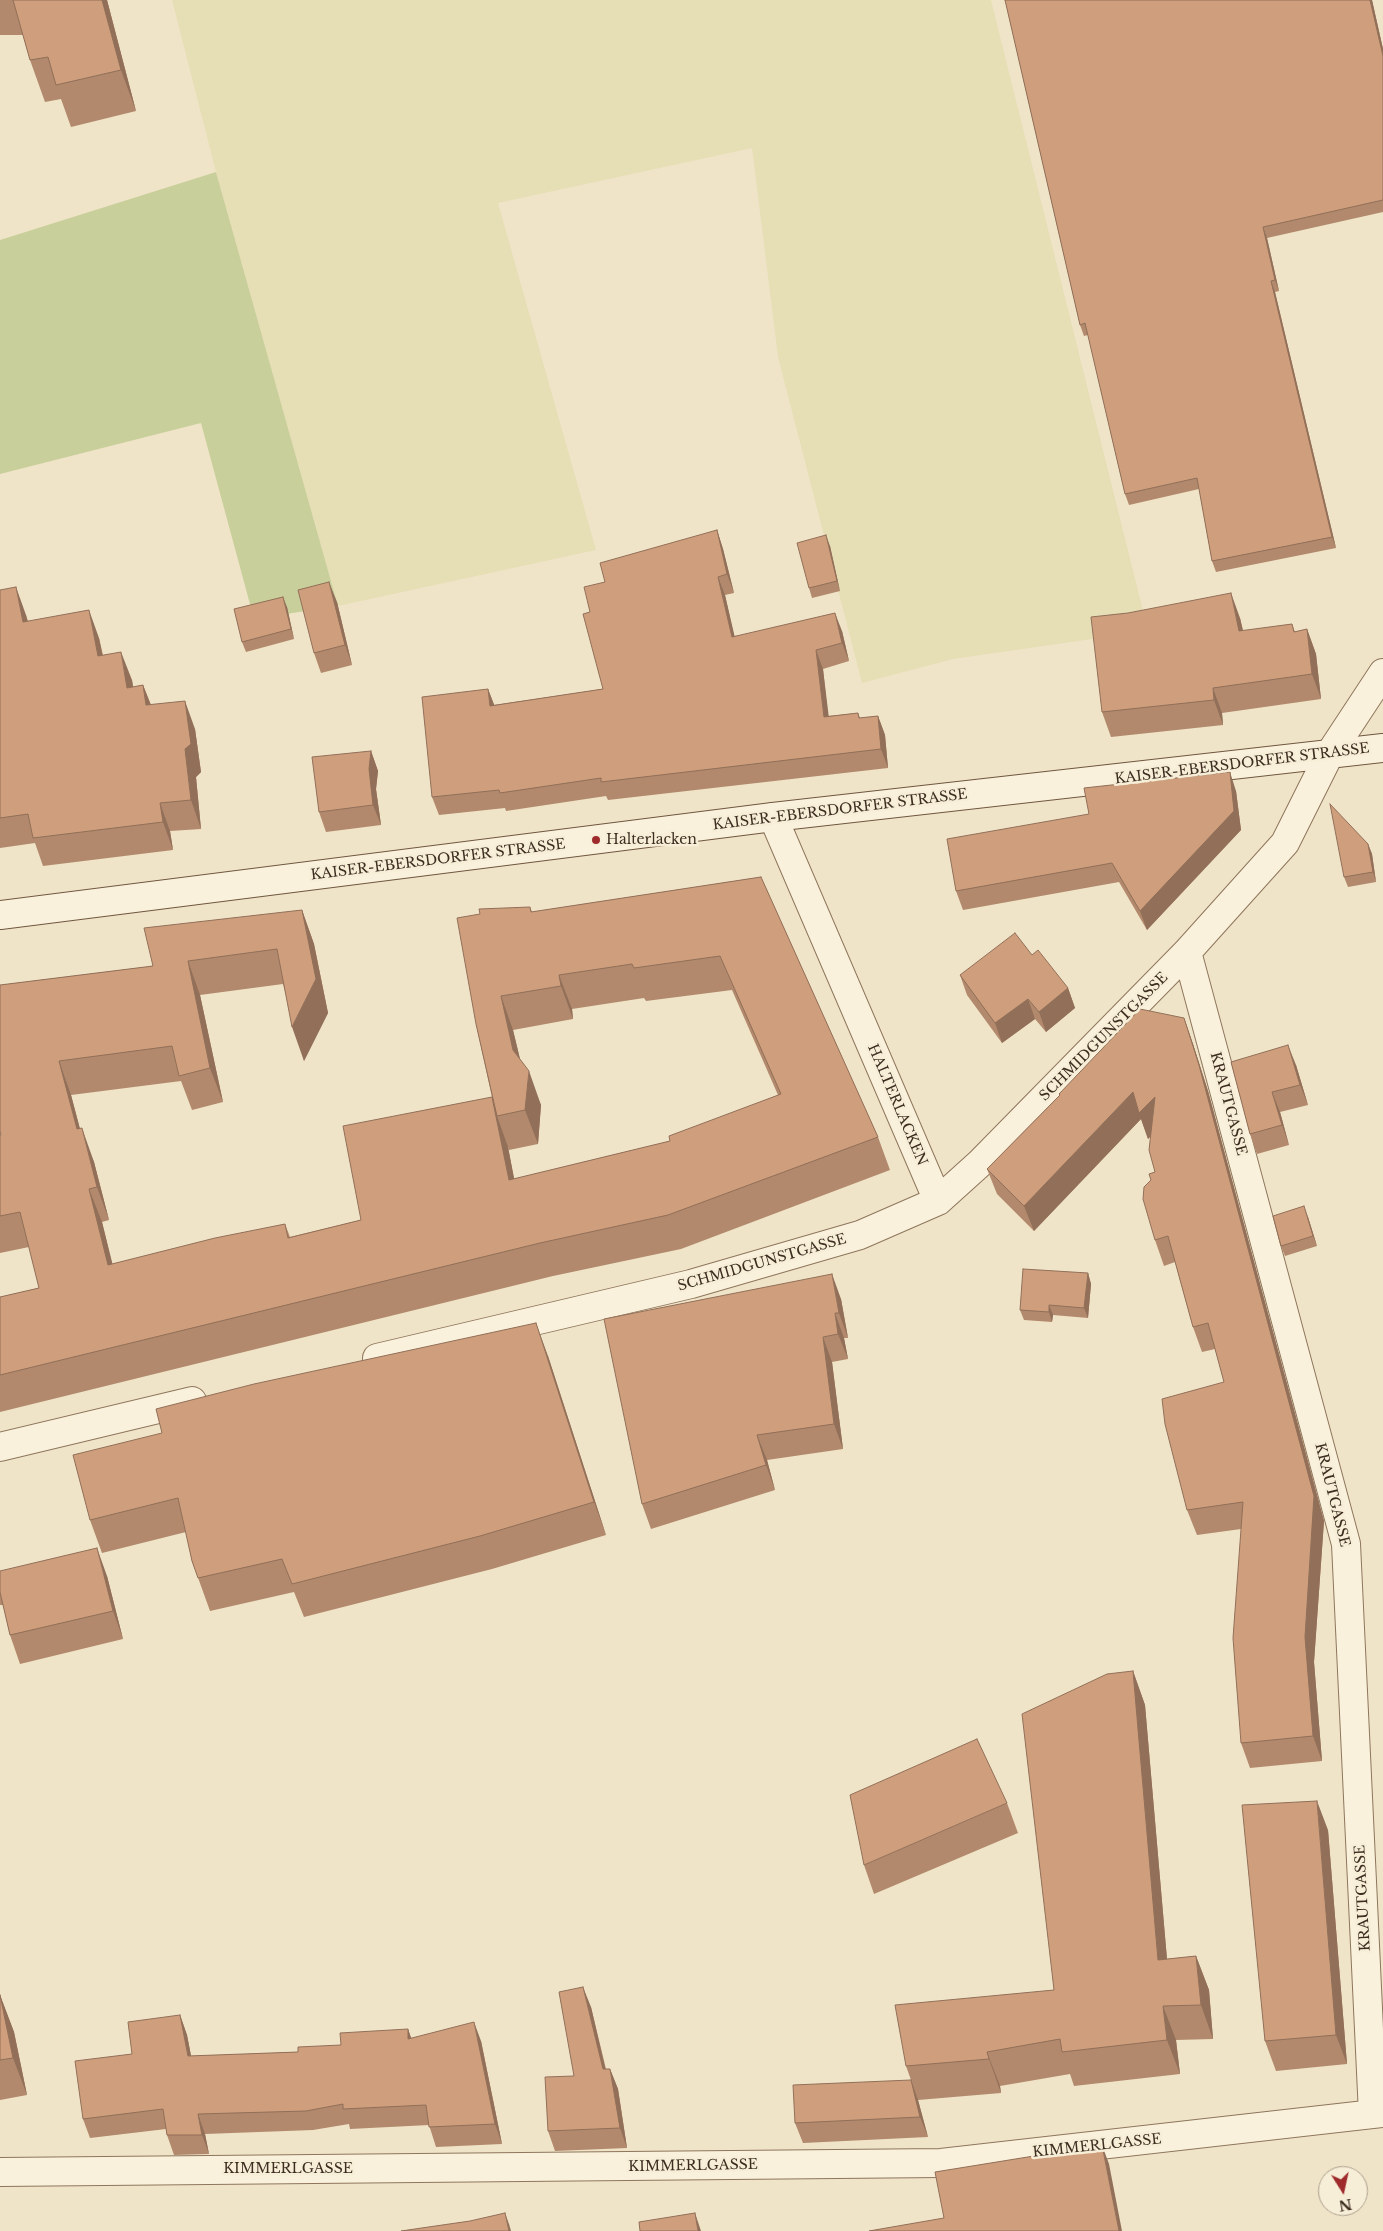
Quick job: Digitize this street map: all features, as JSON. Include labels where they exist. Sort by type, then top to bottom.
[{"type":"street","name":"SCHMIDGUNSTGASSE","points":[[356,1363],[692,1284],[860,1235],[938,1201],[979,1164],[1187,952],[1285,843],[1329,755],[1383,673]]},
{"type":"street","name":"KAISER-EBERSDORFER STRASSE","points":[[0,915],[772,818],[1383,748]]},
{"type":"street","name":"HALTERLACKEN","points":[[772,818],[938,1201]]},
{"type":"street","name":"KRAUTGASSE","points":[[1187,952],[1346,1544],[1378,2114]]},
{"type":"street","points":[[0,1447],[212,1397]]},
{"type":"street","name":"KIMMERLGASSE","points":[[0,2172],[941,2163],[1378,2114]]},
{"type":"shaded area","points":[[172,0],[991,0],[1148,631],[953,659],[862,683],[778,357],[752,148],[498,203],[596,550],[338,606],[216,172]]},
{"type":"green space","points":[[216,172],[338,606],[254,619],[201,423],[0,474],[0,240]]},
{"type":"building","points":[[13,0],[102,0],[121,70],[56,85],[48,57],[30,60]]},
{"type":"building","points":[[1005,0],[1370,0],[1383,56],[1383,200],[1263,227],[1275,280],[1271,281],[1332,537],[1212,561],[1197,478],[1125,494],[1085,323],[1080,325]]},
{"type":"building","points":[[717,530],[727,574],[718,577],[732,637],[835,613],[842,643],[816,650],[824,717],[858,713],[859,718],[878,716],[881,749],[601,782],[601,778],[500,793],[499,790],[432,797],[422,697],[488,689],[490,706],[603,689],[583,614],[590,612],[584,587],[605,582],[600,563]]},
{"type":"building","points":[[826,535],[837,581],[809,588],[797,543]]},
{"type":"building","points":[[329,582],[345,645],[314,653],[298,590]]},
{"type":"building","points":[[16,587],[23,622],[89,610],[98,656],[121,652],[127,688],[143,685],[146,705],[185,701],[191,744],[185,749],[191,800],[160,803],[163,822],[33,838],[28,814],[0,818],[0,590]]},
{"type":"building","points":[[1231,593],[1239,631],[1292,624],[1294,632],[1307,629],[1312,674],[1213,688],[1214,700],[1102,712],[1091,617],[1128,613]]},
{"type":"building","points":[[283,597],[291,629],[242,642],[234,609]]},
{"type":"building","points":[[371,751],[369,769],[373,805],[319,812],[312,757]]},
{"type":"building","points":[[1230,772],[1234,811],[1140,911],[1112,863],[956,891],[947,839],[1089,814],[1084,788]]},
{"type":"building","points":[[1330,804],[1368,844],[1373,872],[1344,877]]},
{"type":"building","points":[[761,877],[878,1137],[668,1215],[540,1243],[0,1375],[0,1297],[39,1288],[20,1212],[0,1216],[0,985],[153,966],[144,928],[302,910],[316,979],[292,1027],[277,949],[188,961],[210,1068],[179,1076],[172,1046],[59,1061],[77,1129],[82,1128],[97,1187],[89,1189],[108,1265],[215,1238],[285,1224],[288,1238],[361,1220],[343,1126],[492,1097],[509,1180],[670,1141],[669,1136],[781,1094],[720,956],[634,968],[632,964],[559,975],[561,986],[501,996],[513,1050],[529,1071],[525,1110],[497,1116],[476,1024],[457,918],[480,914],[479,909],[530,907],[531,912]]},
{"type":"building","points":[[1015,933],[1032,955],[1038,950],[1068,988],[1039,1012],[1028,999],[995,1023],[960,975]]},
{"type":"building","points":[[1140,1009],[1184,1018],[1199,1065],[1314,1496],[1305,1637],[1313,1736],[1241,1743],[1233,1638],[1243,1502],[1187,1510],[1165,1424],[1162,1399],[1224,1382],[1208,1323],[1193,1327],[1168,1236],[1155,1240],[1143,1199],[1144,1187],[1151,1180],[1149,1174],[1155,1172],[1149,1150],[1155,1097],[1139,1113],[1133,1092],[1024,1206],[987,1169],[1060,1095]]},
{"type":"building","points":[[1288,1045],[1300,1085],[1272,1092],[1282,1125],[1250,1134],[1231,1062]]},
{"type":"building","points":[[1304,1206],[1313,1236],[1281,1246],[1273,1216]]},
{"type":"building","points":[[1023,1269],[1088,1273],[1084,1308],[1049,1305],[1049,1312],[1020,1310]]},
{"type":"building","points":[[832,1274],[839,1313],[835,1313],[838,1334],[823,1337],[834,1424],[757,1435],[766,1465],[642,1504],[604,1319]]},
{"type":"building","points":[[536,1323],[594,1502],[480,1536],[292,1584],[282,1559],[198,1578],[192,1561],[178,1498],[90,1520],[73,1455],[162,1433],[156,1409],[254,1384]]},
{"type":"building","points":[[97,1548],[113,1611],[10,1635],[0,1592],[0,1571]]},
{"type":"building","points":[[1133,1671],[1158,1960],[1196,1956],[1201,2005],[1163,2006],[1167,2040],[1062,2052],[1060,2039],[987,2052],[989,2059],[906,2066],[895,2005],[1054,1990],[1022,1714],[1107,1674]]},
{"type":"building","points":[[977,1739],[1007,1803],[864,1865],[850,1795]]},
{"type":"building","points":[[1317,1801],[1336,2035],[1265,2041],[1242,1805]]},
{"type":"building","points":[[583,1987],[603,2069],[610,2069],[620,2128],[548,2131],[545,2077],[574,2076],[559,1992]]},
{"type":"building","points":[[0,1995],[13,2058],[0,2060]]},
{"type":"building","points":[[180,2015],[188,2056],[298,2052],[298,2047],[341,2045],[340,2033],[408,2029],[408,2039],[474,2022],[495,2124],[429,2127],[426,2105],[343,2109],[343,2104],[306,2111],[198,2114],[202,2135],[167,2135],[163,2109],[83,2119],[75,2061],[132,2054],[128,2022]]},
{"type":"building","points":[[911,2080],[920,2117],[795,2123],[793,2085]]},
{"type":"building","points":[[1102,2145],[1119,2231],[869,2231],[944,2218],[935,2172]]},
{"type":"building","points":[[505,2213],[509,2231],[401,2231],[470,2221]]},
{"type":"building","points":[[695,2213],[698,2231],[640,2231],[639,2222]]},
{"type":"place","name":"Halterlacken","points":[[596,840]]}]
